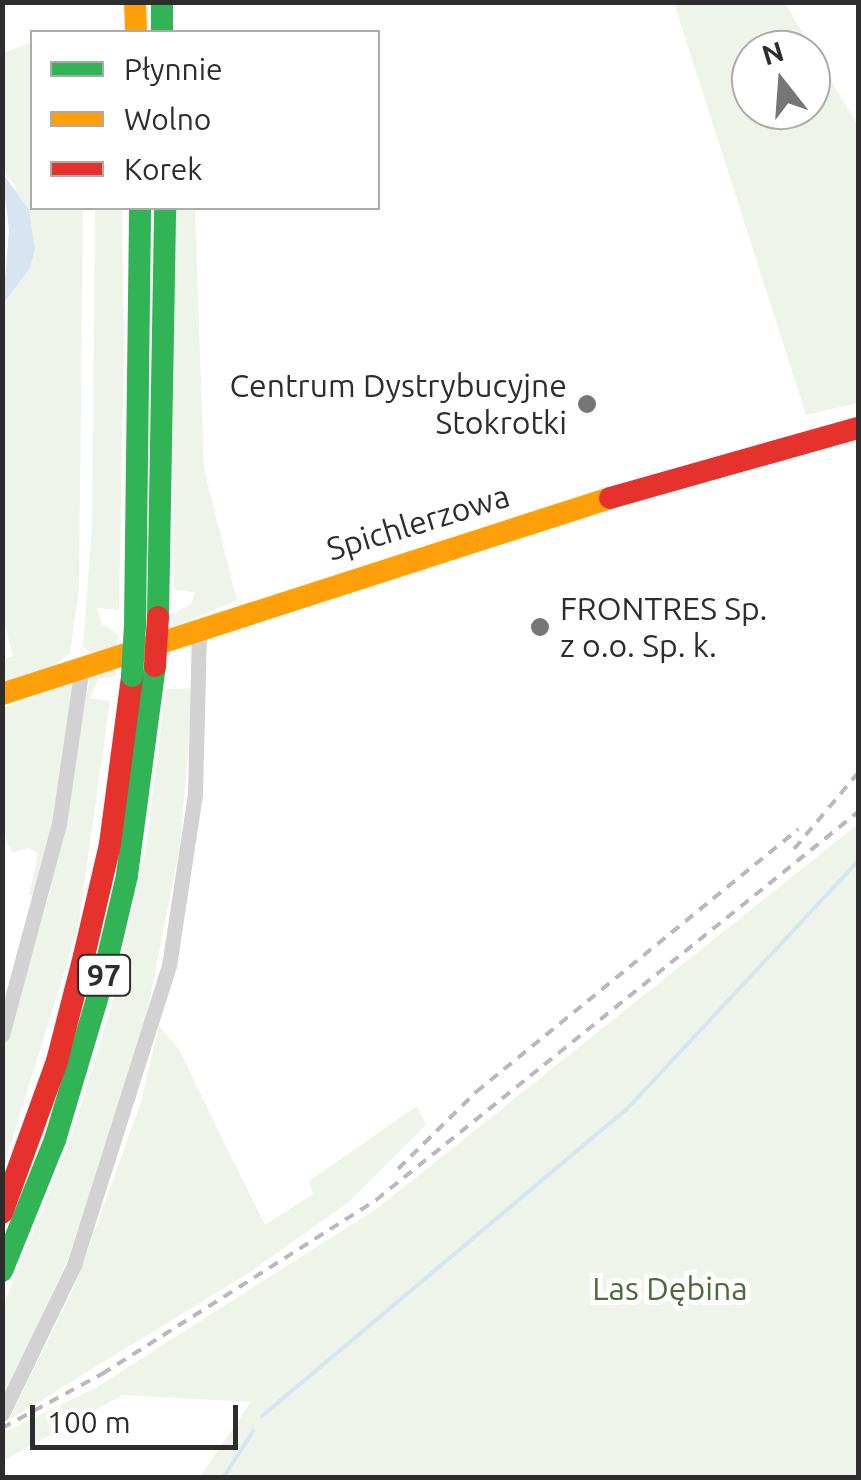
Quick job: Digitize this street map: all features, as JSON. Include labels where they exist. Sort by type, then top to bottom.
[{"type":"main road","points":[[135,2],[136,30]]},
{"type":"main road","points":[[162,2],[162,30]]},
{"type":"main road","name":"97","points":[[2,1212],[57,1061],[110,844],[135,626],[140,210]]},
{"type":"main road","name":"97","points":[[2,1271],[55,1140],[102,982],[128,876],[158,617],[165,210]]},
{"type":"main road","name":"Spichlerzowa","points":[[2,694],[483,534],[858,428]]},
{"type":"street","points":[[3,1412],[74,1266],[169,966],[195,795],[199,627]]},
{"type":"street","points":[[2,1035],[56,840],[82,666]]},
{"type":"green space","points":[[674,3],[785,3],[801,30],[731,30],[731,130],[831,130],[831,81],[858,126],[858,403],[806,415]]},
{"type":"green space","points":[[30,43],[30,210],[83,210],[79,589],[70,653],[51,668],[3,685],[3,660],[13,656],[3,618],[3,304],[30,268],[15,185],[3,172],[3,53]]},
{"type":"green space","points":[[95,210],[122,210],[124,346],[119,610],[97,608],[102,624],[118,634],[117,647],[95,655],[83,647],[92,526]]},
{"type":"green space","points":[[172,210],[195,210],[204,468],[237,600],[173,627],[171,615],[191,604],[195,592],[174,590]]},
{"type":"green space","points":[[116,669],[116,676],[99,679],[90,698],[110,701],[78,928],[3,1169],[3,1045],[49,895],[90,676]]},
{"type":"green space","points":[[73,683],[58,807],[37,896],[29,895],[38,853],[28,848],[12,853],[3,833],[3,708]]},
{"type":"green space","points":[[193,688],[180,846],[145,1024],[69,1257],[3,1400],[3,1306],[71,1138],[111,1006],[145,853],[166,689]]},
{"type":"green space","name":"Las Dębina","points":[[858,824],[858,1477],[200,1477],[251,1402],[122,1395],[3,1461],[3,1433],[97,1387],[379,1207]]},
{"type":"green space","points":[[159,1026],[178,1048],[265,1225],[313,1194],[309,1181],[417,1106],[426,1125],[349,1202],[252,1271],[9,1420],[75,1285],[140,1105]]},
{"type":"shaded area","points":[[2,172],[29,210],[35,249],[30,268],[3,304],[9,230]]},
{"type":"waterway","points":[[262,1416],[626,1110],[858,861]]},
{"type":"waterway","points":[[223,1478],[253,1431]]},
{"type":"railway","points":[[794,849],[858,773]]},
{"type":"railway","points":[[2,1428],[102,1374],[376,1200],[858,812]]},
{"type":"railway","points":[[398,1169],[476,1092],[798,829]]},
{"type":"traffic: fast","points":[[162,2],[162,30]]},
{"type":"traffic: fast","points":[[135,625],[140,210]]},
{"type":"traffic: fast","points":[[158,617],[165,210]]},
{"type":"traffic: fast","points":[[132,676],[135,625]]},
{"type":"traffic: fast","points":[[2,1271],[55,1140],[102,982],[127,875],[155,666]]},
{"type":"traffic: slow","points":[[135,2],[136,30]]},
{"type":"traffic: slow","points":[[2,694],[610,498]]},
{"type":"traffic: jam","points":[[610,498],[858,428]]},
{"type":"traffic: jam","points":[[155,666],[158,617]]},
{"type":"traffic: jam","points":[[2,1213],[57,1061],[84,956],[110,844],[132,676]]},
{"type":"place","name":"Centrum Dystrybucyjne Stokrotki","points":[[587,404]]},
{"type":"place","name":"FRONTRES Sp. z o.o. Sp. k.","points":[[540,627]]}]
